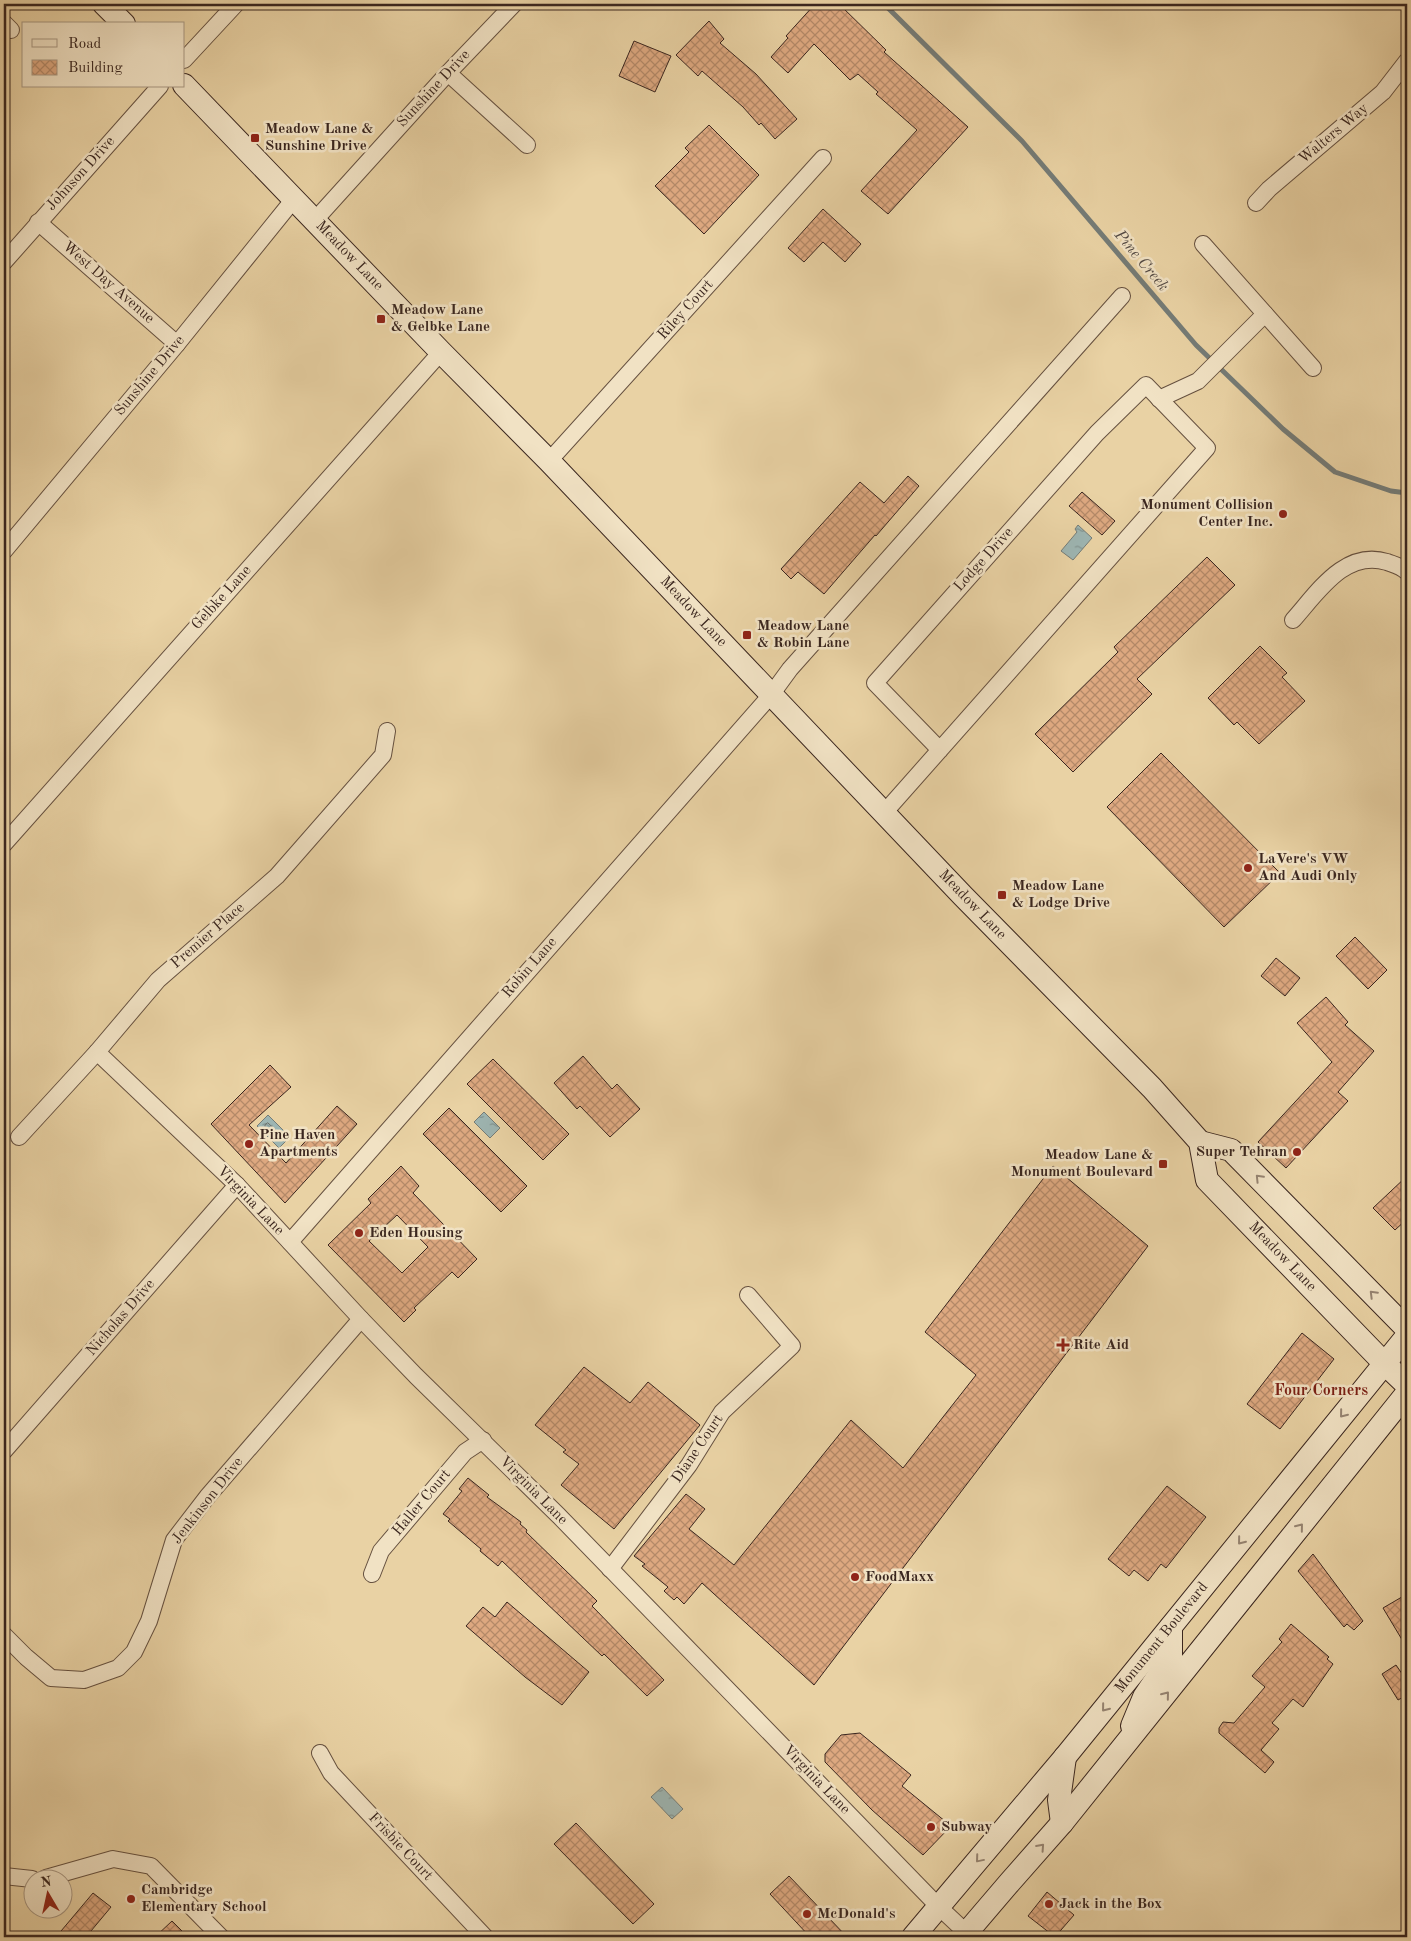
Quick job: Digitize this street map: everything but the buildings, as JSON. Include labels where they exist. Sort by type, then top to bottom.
[{"type":"street","points":[[104,4],[122,22]]},
{"type":"street","points":[[185,59],[236,4]]},
{"type":"street","name":"Sunshine Drive","points":[[315,220],[448,73],[514,4]]},
{"type":"street","name":"Walters Way","points":[[1256,204],[1269,189],[1383,92],[1407,61]]},
{"type":"street","points":[[448,73],[527,145]]},
{"type":"street","name":"Meadow Lane","points":[[185,86],[441,352],[549,461],[884,813],[1152,1088],[1200,1142],[1207,1180],[1407,1385]]},
{"type":"street","name":"Johnson Drive","points":[[4,262],[158,88]]},
{"type":"street","name":"Riley Court","points":[[549,461],[823,158]]},
{"type":"street","name":"Sunshine Drive","points":[[4,551],[177,344],[294,199]]},
{"type":"street","name":"West Day Avenue","points":[[38,222],[177,344]]},
{"type":"street","points":[[1203,244],[1314,368]]},
{"type":"street","name":"Robin Lane","points":[[290,1242],[771,695],[790,669],[1122,296]]},
{"type":"street","points":[[1159,399],[1198,381],[1265,314]]},
{"type":"street","name":"Gelbke Lane","points":[[4,844],[441,352]]},
{"type":"street","name":"Lodge Drive","points":[[884,813],[940,750],[1207,448],[1146,385],[1097,433],[875,683],[940,750]]},
{"type":"street","points":[[1293,620],[1334,575],[1353,562],[1376,559],[1402,567],[1407,572]]},
{"type":"street","name":"Premier Place","points":[[18,1137],[97,1052],[158,980],[277,876],[383,755],[387,731]]},
{"type":"street","name":"Virginia Lane","points":[[97,1052],[238,1185],[416,1376],[483,1440],[610,1569],[967,1936]]},
{"type":"street","points":[[1200,1142],[1231,1150],[1407,1329]]},
{"type":"street","name":"Nicholas Drive","points":[[4,1451],[238,1185]]},
{"type":"street","name":"Diane Court","points":[[610,1569],[688,1465],[722,1412],[792,1346],[748,1295]]},
{"type":"street","name":"Jenkinson Drive","points":[[4,1635],[51,1678],[84,1680],[118,1668],[134,1652],[149,1620],[174,1540],[207,1497],[361,1319]]},
{"type":"street","name":"Monument Boulevard","points":[[913,1937],[1065,1757],[1407,1336]]},
{"type":"street","points":[[967,1936],[1062,1824],[1407,1392]]},
{"type":"street","name":"Haller Court","points":[[372,1574],[381,1552],[465,1452],[483,1440]]},
{"type":"street","points":[[1123,1748],[1144,1697],[1171,1657],[1171,1627]]},
{"type":"street","name":"Frisbie Court","points":[[320,1753],[332,1773],[485,1937]]},
{"type":"street","points":[[1062,1824],[1060,1800],[1065,1757]]},
{"type":"street","points":[[72,1871],[113,1859],[150,1866],[221,1937]]},
{"type":"street","points":[[4,1876],[22,1878]]},
{"type":"water","points":[[1078,525],[1092,538],[1073,560],[1061,551],[1077,532],[1075,529]]},
{"type":"water","points":[[484,1112],[500,1128],[490,1138],[474,1122]]},
{"type":"water","points":[[268,1115],[290,1137],[279,1148],[257,1126]]},
{"type":"water","points":[[662,1787],[683,1809],[672,1819],[651,1797]]},
{"type":"waterway","name":"Pine Creek","points":[[884,4],[1022,141],[1196,345],[1283,429],[1335,472],[1391,491],[1407,493]]},
{"type":"place","name":"Meadow Lane & Sunshine Drive","points":[[255,138]]},
{"type":"place","name":"Meadow Lane & Gelbke Lane","points":[[381,319]]},
{"type":"place","name":"Monument Collision Center Inc.","points":[[1283,514]]},
{"type":"place","name":"Meadow Lane & Robin Lane","points":[[747,635]]},
{"type":"place","name":"LaVere's VW And Audi Only","points":[[1248,868]]},
{"type":"place","name":"Meadow Lane & Lodge Drive","points":[[1002,895]]},
{"type":"place","name":"Pine Haven Apartments","points":[[249,1144]]},
{"type":"place","name":"Super Tehran","points":[[1297,1152]]},
{"type":"place","name":"Meadow Lane & Monument Boulevard","points":[[1163,1164]]},
{"type":"place","name":"Eden Housing","points":[[359,1233]]},
{"type":"place","name":"Rite Aid","points":[[1063,1345]]},
{"type":"place","name":"FoodMaxx","points":[[855,1577]]},
{"type":"place","name":"Subway","points":[[931,1827]]},
{"type":"place","name":"Cambridge Elementary School","points":[[131,1899]]},
{"type":"place","name":"Jack in the Box","points":[[1049,1904]]},
{"type":"place","name":"McDonald's","points":[[807,1914]]},
{"type":"district","name":"Four Corners","points":[[1321,1391]]}]
